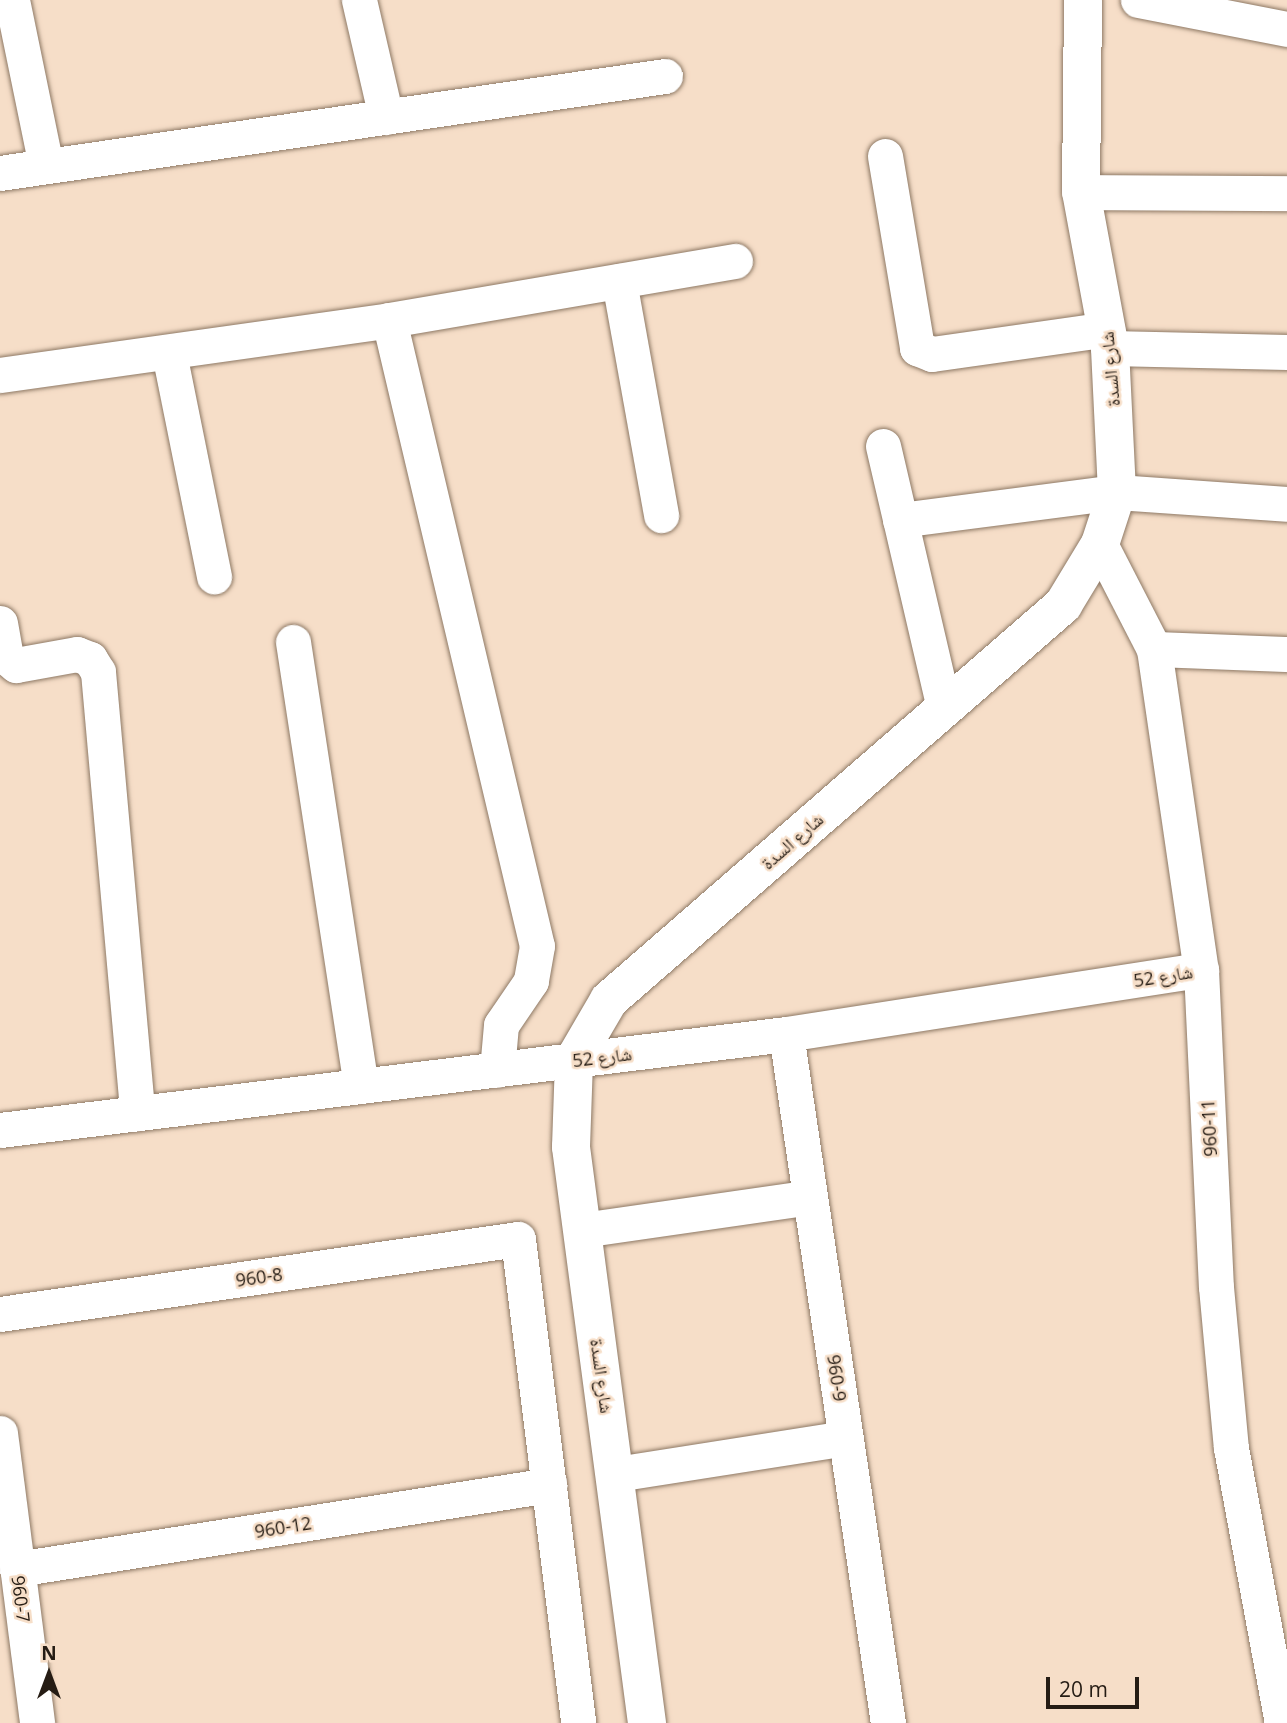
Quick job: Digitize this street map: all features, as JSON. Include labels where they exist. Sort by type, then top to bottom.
[{"type":"street","points":[[12,0],[46,166]]},
{"type":"street","points":[[359,0],[386,117]]},
{"type":"street","name":"شارع السدة","points":[[647,1723],[571,1147],[574,1060],[609,1000],[1063,605],[1100,544],[1117,492],[1109,339],[1081,192],[1083,0]]},
{"type":"street","points":[[1138,0],[1287,29]]},
{"type":"street","points":[[0,173],[665,76]]},
{"type":"street","points":[[885,156],[917,348],[932,354],[1109,339],[1287,352]]},
{"type":"street","points":[[1081,192],[1287,193]]},
{"type":"street","points":[[0,375],[388,320],[735,261]]},
{"type":"street","points":[[619,281],[661,515]]},
{"type":"street","points":[[388,320],[537,946],[531,981],[502,1025],[497,1070]]},
{"type":"street","points":[[169,353],[214,577]]},
{"type":"street","points":[[883,446],[944,708]]},
{"type":"street","points":[[900,520],[1117,492],[1287,504]]},
{"type":"street","name":"960-11","points":[[1100,544],[1154,649],[1202,970],[1216,1287],[1231,1448],[1282,1723]]},
{"type":"street","points":[[0,623],[6,657],[16,665],[77,654],[90,659],[98,671],[137,1114]]},
{"type":"street","points":[[293,642],[361,1086]]},
{"type":"street","points":[[1154,649],[1287,654]]},
{"type":"street","name":"شارع 52","points":[[0,1130],[786,1034],[1202,970]]},
{"type":"street","name":"960-9","points":[[786,1034],[888,1723]]},
{"type":"street","points":[[582,1230],[810,1197]]},
{"type":"street","name":"960-8","points":[[0,1314],[518,1239],[549,1485]]},
{"type":"street","name":"960-7","points":[[0,1433],[37,1723]]},
{"type":"street","points":[[616,1474],[845,1438]]},
{"type":"street","points":[[549,1485],[578,1723]]},
{"type":"street","name":"960-12","points":[[17,1569],[549,1485]]}]
